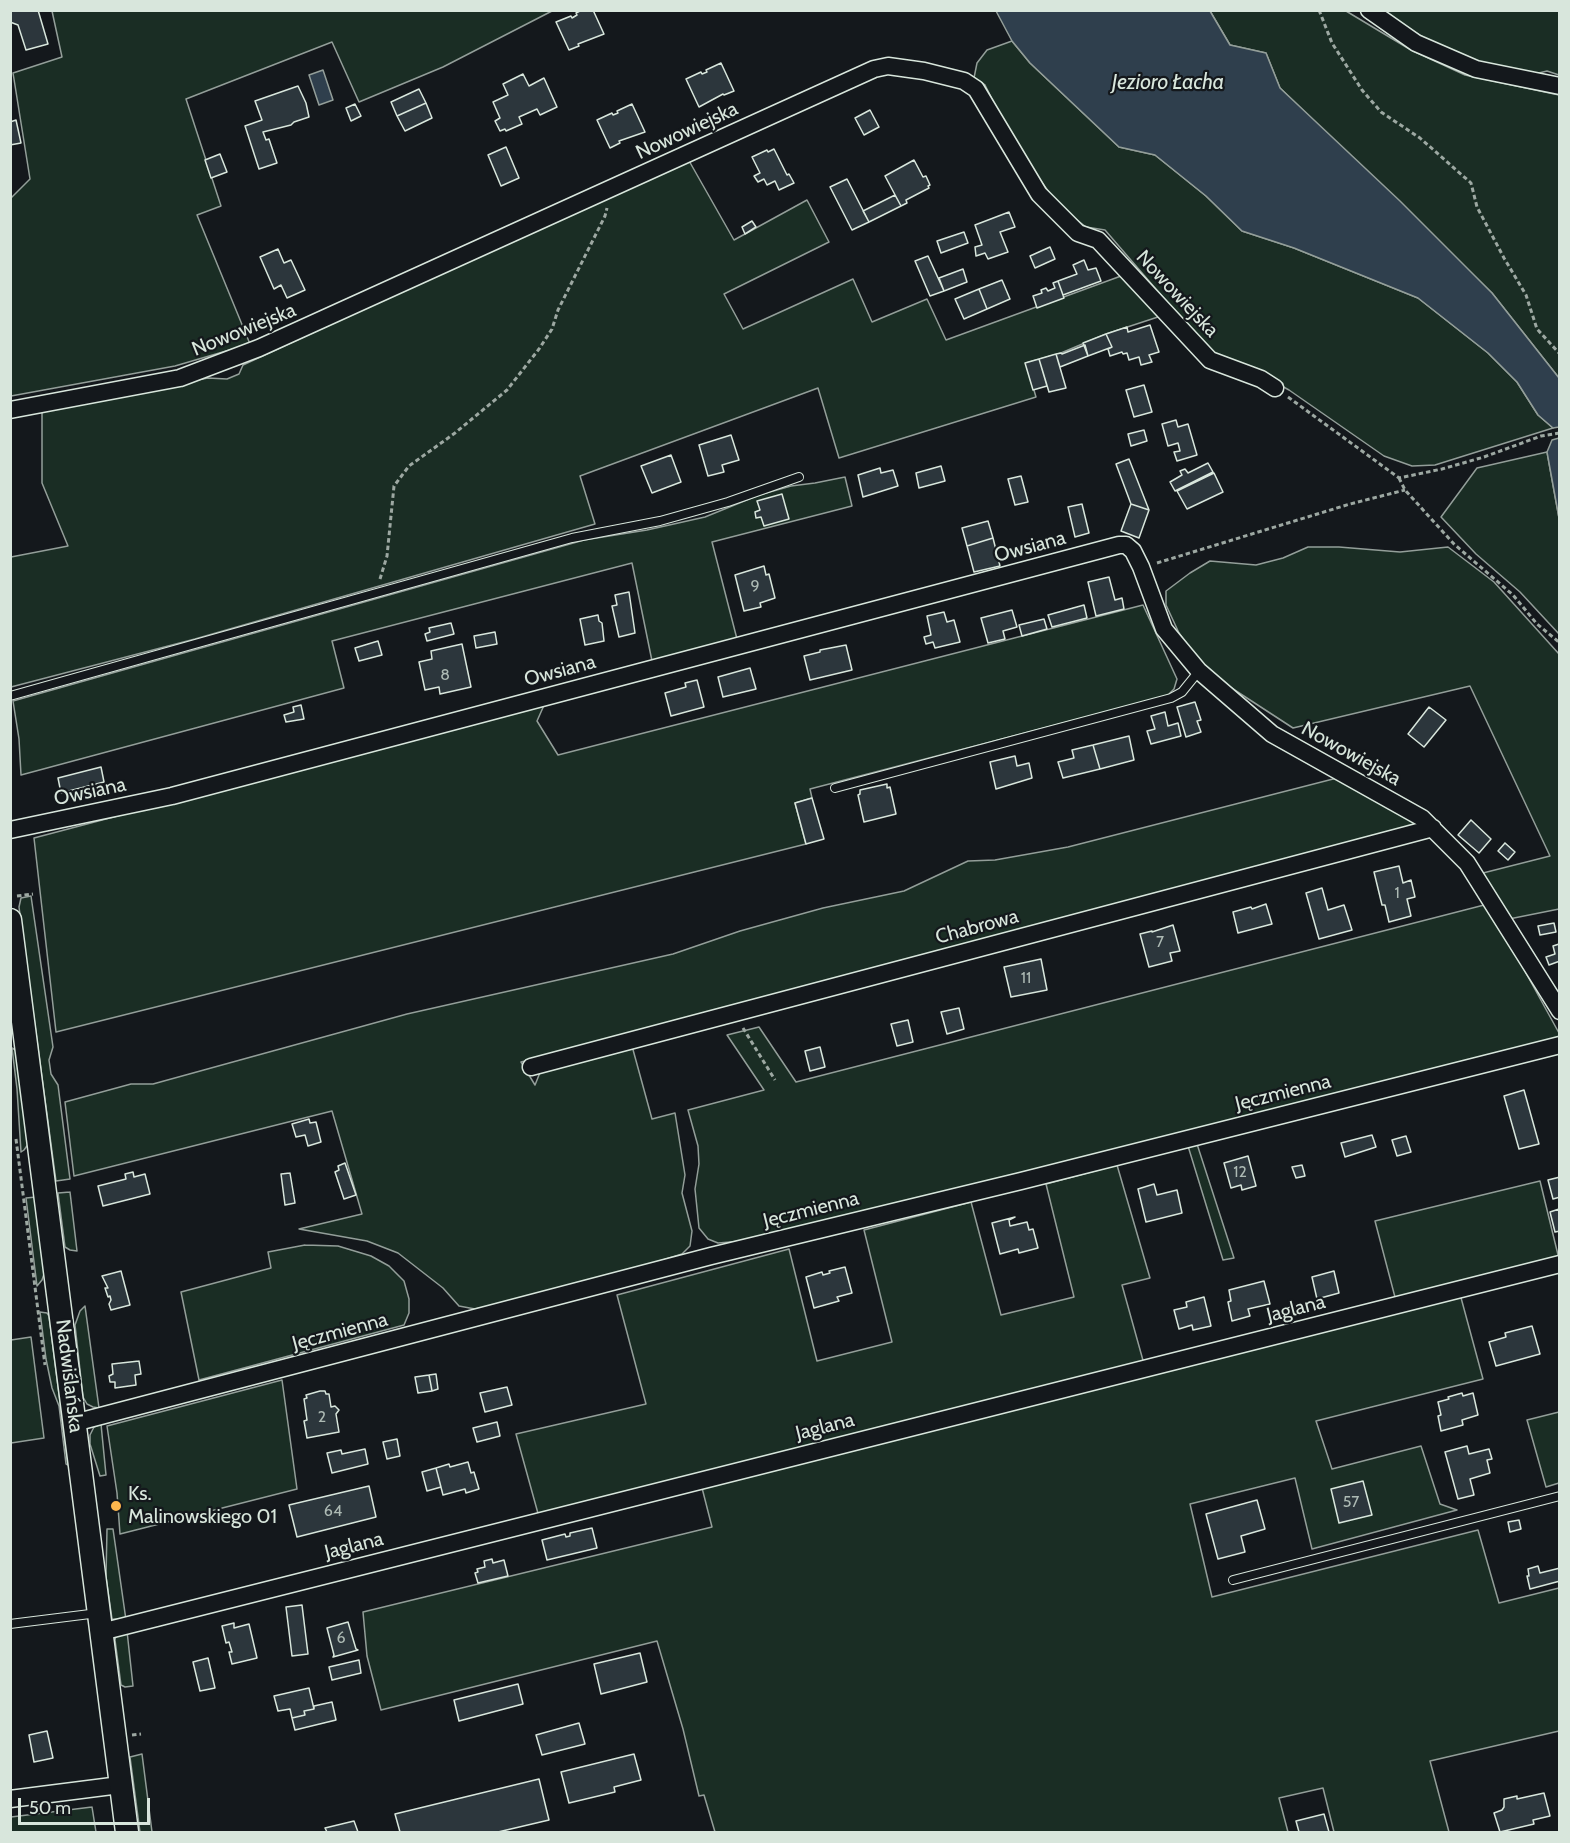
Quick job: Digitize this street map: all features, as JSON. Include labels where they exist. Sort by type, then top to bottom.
[{"type":"main road","name":"Nadwiślańska","points":[[10,920],[127,1833]]},
{"type":"street","points":[[1369,10],[1416,43],[1476,69],[1560,86]]},
{"type":"street","name":"Nowowiejska","points":[[10,410],[180,378],[259,348],[874,69],[888,66],[924,71],[964,81],[976,89],[1039,194],[1078,233],[1098,240],[1210,360],[1261,379],[1275,388]]},
{"type":"street","name":"Nowowiejska","points":[[1119,545],[1126,545],[1133,551],[1142,567],[1164,628],[1199,671],[1272,734],[1405,809],[1433,828],[1467,863],[1560,1011]]},
{"type":"street","name":"Owsiana","points":[[10,830],[172,796],[1119,545]]},
{"type":"street","name":"Chabrowa","points":[[531,1067],[1433,828]]},
{"type":"street","name":"Jęczmienna","points":[[75,1423],[711,1256],[1033,1178],[1560,1045]]},
{"type":"street","name":"Jaglana","points":[[100,1623],[1560,1264]]},
{"type":"street","points":[[10,1799],[120,1785]]},
{"type":"lane","points":[[10,696],[572,538],[660,521],[728,502],[799,477]]},
{"type":"lane","points":[[835,788],[1171,698],[1182,692],[1199,671]]},
{"type":"lane","points":[[1233,1580],[1560,1496]]},
{"type":"lane","points":[[10,1623],[100,1623]]},
{"type":"path","points":[[1319,10],[1332,43],[1362,90],[1381,112],[1420,138],[1471,183],[1477,207],[1526,295],[1537,330],[1560,354]]},
{"type":"path","points":[[372,595],[387,556],[394,486],[409,466],[455,433],[507,390],[539,349],[552,329],[558,310],[605,216],[612,188]]},
{"type":"path","points":[[1275,388],[1399,478],[1405,490],[1454,544],[1513,595],[1537,624],[1560,644]]},
{"type":"path","points":[[1399,478],[1442,469],[1484,457],[1541,436],[1560,433]]},
{"type":"path","points":[[1142,567],[1362,500],[1405,490]]},
{"type":"path","points":[[17,897],[33,894]]},
{"type":"path","points":[[734,1013],[776,1080]]},
{"type":"green space","points":[[52,11],[552,11],[443,67],[359,102],[332,42],[186,99],[221,206],[197,215],[250,344],[175,366],[11,396],[11,198],[30,179],[13,73],[62,57]]},
{"type":"green space","points":[[1210,11],[1346,11],[1411,50],[1465,75],[1559,95],[1559,378],[1492,293],[1280,88],[1266,53],[1230,45]]},
{"type":"green space","points":[[1380,11],[1559,11],[1559,75],[1547,71],[1531,75],[1482,65],[1431,42]]},
{"type":"green space","points":[[1012,41],[1030,63],[1119,147],[1155,155],[1206,196],[1242,231],[1294,248],[1418,298],[1488,353],[1517,382],[1538,415],[1553,428],[1435,465],[1412,466],[1384,456],[1289,390],[1240,363],[1211,353],[1105,230],[1086,227],[1059,206],[1016,147],[985,85],[974,78],[977,63],[987,50]]},
{"type":"green space","points":[[688,159],[734,240],[807,200],[829,242],[724,294],[743,329],[853,279],[872,322],[927,299],[946,340],[1121,276],[1161,316],[1106,334],[1061,353],[1026,363],[1036,397],[839,458],[818,388],[580,476],[595,524],[195,639],[11,687],[11,557],[68,546],[42,483],[42,408],[208,378],[227,379],[239,374],[243,365]]},
{"type":"green space","points":[[1547,452],[1559,518],[1559,634],[1520,592],[1476,554],[1441,517],[1477,468]]},
{"type":"green space","points":[[845,477],[852,506],[712,542],[737,639],[652,661],[632,563],[332,641],[344,688],[21,775],[19,739],[13,701],[584,540],[647,530],[705,517],[759,495],[791,486]]},
{"type":"green space","points":[[1308,547],[1400,552],[1448,547],[1494,582],[1559,654],[1559,909],[1509,919],[1483,873],[1550,856],[1470,686],[1293,728],[1207,672],[1179,633],[1166,605],[1166,591],[1190,573],[1210,561],[1256,565],[1283,558]]},
{"type":"green space","points":[[1143,605],[1177,679],[1174,689],[1167,696],[810,789],[812,798],[795,803],[806,844],[56,1032],[34,838],[545,703],[537,721],[558,755]]},
{"type":"green space","points":[[1337,778],[1423,826],[521,1062],[535,1085],[541,1070],[632,1046],[652,1119],[675,1113],[685,1175],[682,1193],[692,1231],[690,1246],[682,1254],[554,1294],[475,1309],[459,1306],[443,1288],[398,1253],[367,1241],[299,1229],[362,1214],[332,1111],[74,1176],[65,1102],[131,1084],[153,1084],[407,1014],[673,954],[740,931],[823,908],[904,891],[968,861],[995,860],[1068,847]]},
{"type":"green space","points":[[31,896],[53,1047],[49,1060],[51,1074],[58,1085],[70,1179],[56,1181],[19,907],[21,898]]},
{"type":"green space","points":[[1488,904],[1559,1033],[1559,1038],[743,1241],[718,1243],[708,1239],[699,1228],[695,1189],[699,1164],[698,1146],[688,1110],[764,1090],[727,1035],[759,1027],[796,1082]]},
{"type":"green space","points":[[12,1048],[17,1051],[29,1143],[21,1152],[17,1089]]},
{"type":"green space","points":[[1197,1144],[1234,1258],[1223,1260],[1188,1146]]},
{"type":"green space","points":[[1117,1165],[1150,1278],[1122,1285],[1144,1364],[539,1517],[516,1434],[646,1404],[617,1295],[789,1249],[817,1361],[892,1342],[864,1230],[971,1202],[1001,1315],[1074,1297],[1046,1184]]},
{"type":"green space","points":[[1540,1181],[1559,1259],[1396,1301],[1375,1221]]},
{"type":"green space","points":[[70,1192],[77,1251],[65,1247],[58,1193]]},
{"type":"green space","points":[[36,1197],[45,1271],[37,1286],[26,1198]]},
{"type":"green space","points":[[305,1245],[338,1246],[371,1256],[389,1266],[404,1281],[409,1299],[409,1313],[404,1325],[199,1380],[181,1292],[271,1268],[268,1252]]},
{"type":"green space","points":[[1460,1294],[1483,1379],[1316,1421],[1332,1469],[1421,1446],[1440,1504],[1457,1510],[1312,1549],[1295,1478],[1190,1504],[1212,1597],[1478,1530],[1499,1603],[1559,1588],[1559,1731],[1430,1761],[1449,1832],[1334,1832],[1323,1788],[1279,1798],[1288,1832],[715,1832],[704,1795],[699,1796],[683,1729],[657,1641],[381,1710],[367,1656],[363,1612],[712,1527],[701,1484]]},
{"type":"green space","points":[[85,1306],[99,1408],[87,1404],[83,1397],[75,1325],[80,1311]]},
{"type":"green space","points":[[40,1312],[47,1313],[49,1316],[68,1465],[66,1464],[59,1406],[52,1388],[46,1359]]},
{"type":"green space","points":[[31,1337],[44,1438],[11,1443],[11,1340]]},
{"type":"green space","points":[[282,1380],[297,1489],[120,1534],[117,1493],[107,1426]]},
{"type":"green space","points":[[1559,1412],[1559,1483],[1546,1487],[1527,1420]]},
{"type":"green space","points":[[101,1424],[106,1475],[100,1476],[90,1444],[90,1435],[94,1427]]},
{"type":"green space","points":[[107,1529],[113,1529],[126,1620],[112,1619],[106,1577]]},
{"type":"green space","points":[[127,1631],[133,1686],[125,1687],[121,1685],[115,1640],[116,1635]]},
{"type":"green space","points":[[142,1754],[152,1832],[140,1832],[130,1757]]},
{"type":"green space","points":[[92,1807],[96,1832],[11,1832],[11,1817]]},
{"type":"water","name":"Jezioro Łacha","points":[[996,11],[1210,11],[1230,45],[1266,53],[1280,88],[1400,201],[1492,293],[1559,378],[1559,427],[1553,428],[1538,415],[1517,382],[1488,353],[1418,298],[1294,248],[1242,231],[1206,196],[1155,155],[1119,147],[1030,63],[1012,41]]},
{"type":"water","points":[[323,70],[333,100],[319,105],[309,75]]},
{"type":"water","points":[[1560,438],[1559,518],[1547,452],[1552,440]]},
{"type":"building","points":[[10,10],[38,10],[48,44],[26,50],[18,25],[10,22]]},
{"type":"building","points":[[582,10],[593,10],[604,34],[569,50],[556,22],[571,16],[572,18]]},
{"type":"building","points":[[721,63],[734,91],[723,94],[699,107],[686,79],[701,72],[702,74],[707,72],[706,70]]},
{"type":"building","points":[[523,74],[529,86],[544,78],[557,107],[540,115],[537,109],[519,117],[522,124],[506,131],[505,129],[500,131],[495,121],[500,118],[493,102],[508,95],[503,84]]},
{"type":"building","points":[[298,86],[306,103],[309,117],[291,125],[263,132],[266,140],[269,139],[277,163],[259,169],[245,126],[262,120],[255,101]]},
{"type":"building","points":[[419,89],[426,103],[397,116],[391,102]]},
{"type":"building","points":[[426,103],[432,118],[405,131],[397,116]]},
{"type":"building","points":[[355,104],[361,116],[351,121],[346,108]]},
{"type":"building","points":[[632,104],[645,132],[619,141],[620,143],[610,148],[597,120],[612,113],[613,115],[618,113],[617,111]]},
{"type":"building","points":[[870,110],[879,127],[864,135],[855,118]]},
{"type":"building","points":[[16,120],[21,143],[10,145],[10,122]]},
{"type":"building","points":[[506,147],[519,178],[501,186],[488,155]]},
{"type":"building","points":[[774,149],[787,175],[789,174],[794,183],[779,190],[775,181],[767,185],[764,179],[758,182],[754,176],[760,173],[752,157]]},
{"type":"building","points":[[220,154],[227,172],[211,178],[205,160]]},
{"type":"building","points":[[914,160],[930,185],[929,188],[906,200],[907,203],[901,206],[885,176]]},
{"type":"building","points":[[847,179],[869,222],[852,230],[830,187]]},
{"type":"building","points":[[895,195],[901,206],[869,222],[863,211]]},
{"type":"building","points":[[1009,212],[1015,227],[1000,232],[1008,252],[988,259],[985,253],[976,256],[975,247],[982,245],[975,225]]},
{"type":"building","points":[[752,221],[756,227],[745,234],[742,227]]},
{"type":"building","points":[[964,232],[968,243],[941,253],[937,241]]},
{"type":"building","points":[[1050,247],[1055,259],[1035,268],[1030,256]]},
{"type":"building","points":[[278,249],[284,263],[291,260],[305,290],[287,298],[281,285],[274,289],[260,257]]},
{"type":"building","points":[[928,256],[944,291],[930,296],[915,261]]},
{"type":"building","points":[[1084,260],[1088,270],[1096,268],[1101,281],[1063,295],[1058,281],[1077,274],[1073,265]]},
{"type":"building","points":[[963,269],[967,282],[944,291],[939,278]]},
{"type":"building","points":[[1002,280],[1010,299],[987,309],[979,289]]},
{"type":"building","points":[[1058,281],[1064,298],[1037,308],[1033,296],[1042,293],[1041,290],[1046,288],[1048,291],[1055,288],[1053,283]]},
{"type":"building","points":[[979,289],[987,309],[964,319],[955,299]]},
{"type":"building","points":[[1150,325],[1159,352],[1149,355],[1152,362],[1141,365],[1139,357],[1129,360],[1127,353],[1122,352],[1110,356],[1108,349],[1112,347],[1106,334],[1127,327],[1128,332]]},
{"type":"building","points":[[1106,334],[1112,347],[1088,356],[1083,343]]},
{"type":"building","points":[[1085,345],[1088,356],[1060,367],[1056,354]]},
{"type":"building","points":[[1056,354],[1066,388],[1049,392],[1039,359]]},
{"type":"building","points":[[1039,359],[1047,386],[1033,390],[1025,363]]},
{"type":"building","points":[[1144,385],[1152,412],[1134,417],[1126,390]]},
{"type":"building","points":[[1176,420],[1178,427],[1188,424],[1197,455],[1177,461],[1174,452],[1180,451],[1178,443],[1168,446],[1162,424]]},
{"type":"building","points":[[1144,430],[1147,441],[1131,446],[1128,434]]},
{"type":"building","points":[[731,435],[739,460],[722,465],[724,472],[708,476],[699,445]]},
{"type":"building","points":[[671,455],[681,482],[652,493],[641,466]]},
{"type":"building","points":[[1129,459],[1149,510],[1131,504],[1116,464]]},
{"type":"building","points":[[1208,463],[1213,472],[1175,491],[1170,482],[1182,475],[1180,471],[1185,469],[1188,473]]},
{"type":"building","points":[[941,466],[945,481],[919,488],[916,473]]},
{"type":"building","points":[[880,468],[881,473],[893,470],[898,486],[863,497],[858,475]]},
{"type":"building","points":[[1214,473],[1223,492],[1187,509],[1177,491]]},
{"type":"building","points":[[1021,476],[1028,502],[1015,505],[1008,479]]},
{"type":"building","points":[[782,494],[789,519],[764,526],[761,517],[756,518],[755,512],[760,510],[757,501]]},
{"type":"building","points":[[1082,504],[1089,533],[1075,537],[1068,507]]},
{"type":"building","points":[[1131,504],[1149,510],[1139,538],[1121,531]]},
{"type":"building","points":[[988,521],[993,538],[967,546],[962,528]]},
{"type":"building","points":[[993,538],[1000,566],[974,572],[967,546]]},
{"type":"building","points":[[764,566],[766,575],[769,574],[775,598],[760,603],[761,607],[744,611],[735,575]]},
{"type":"building","points":[[1109,577],[1115,600],[1122,598],[1124,609],[1096,616],[1088,582]]},
{"type":"building","points":[[629,592],[635,633],[619,637],[612,606],[617,605],[615,595]]},
{"type":"building","points":[[1084,605],[1087,618],[1052,627],[1048,615]]},
{"type":"building","points":[[1012,610],[1017,627],[1003,631],[1005,639],[988,643],[981,618]]},
{"type":"building","points":[[944,612],[947,622],[954,620],[960,642],[935,648],[933,642],[926,644],[924,637],[931,635],[927,616]]},
{"type":"building","points":[[598,615],[602,623],[604,641],[585,645],[580,619]]},
{"type":"building","points":[[1044,619],[1047,629],[1022,636],[1019,625]]},
{"type":"building","points":[[451,623],[454,634],[427,641],[425,634],[430,632],[429,628]]},
{"type":"building","points":[[495,632],[497,644],[476,648],[474,636]]},
{"type":"building","points":[[378,641],[382,655],[359,661],[355,648]]},
{"type":"building","points":[[462,644],[471,687],[440,694],[439,687],[425,690],[419,662],[432,659],[431,651]]},
{"type":"building","points":[[846,645],[852,670],[810,680],[804,656]]},
{"type":"building","points":[[750,668],[756,689],[723,697],[718,677]]},
{"type":"building","points":[[697,680],[704,707],[671,716],[665,693],[686,687],[685,683]]},
{"type":"building","points":[[1195,702],[1201,720],[1197,721],[1201,732],[1186,737],[1177,707]]},
{"type":"building","points":[[301,705],[304,719],[286,722],[284,715],[294,712],[293,707]]},
{"type":"building","points":[[1429,707],[1446,720],[1424,747],[1408,734]]},
{"type":"building","points":[[1165,712],[1168,726],[1178,723],[1181,736],[1151,744],[1147,731],[1155,729],[1151,716]]},
{"type":"building","points":[[1129,736],[1134,760],[1100,769],[1093,745]]},
{"type":"building","points":[[1093,745],[1100,769],[1063,778],[1058,762],[1074,758],[1072,750]]},
{"type":"building","points":[[1015,756],[1017,766],[1029,763],[1032,778],[996,789],[990,762]]},
{"type":"building","points":[[101,767],[104,782],[61,793],[58,778]]},
{"type":"building","points":[[887,784],[887,788],[890,787],[896,814],[864,822],[858,795],[860,790]]},
{"type":"building","points":[[812,798],[824,839],[806,844],[795,803]]},
{"type":"building","points":[[1471,820],[1491,839],[1479,853],[1458,835]]},
{"type":"building","points":[[1505,843],[1515,852],[1508,860],[1498,851]]},
{"type":"building","points":[[1399,866],[1403,883],[1411,880],[1415,897],[1407,899],[1411,916],[1389,922],[1385,905],[1382,905],[1374,872]]},
{"type":"building","points":[[1322,888],[1328,910],[1344,905],[1352,930],[1319,939],[1306,893]]},
{"type":"building","points":[[1266,904],[1272,924],[1238,933],[1233,912]]},
{"type":"building","points":[[1554,923],[1556,932],[1540,935],[1538,926]]},
{"type":"building","points":[[1173,925],[1180,951],[1170,953],[1172,961],[1149,967],[1140,934]]},
{"type":"building","points":[[1559,944],[1560,961],[1549,965],[1546,957],[1555,954],[1553,946]]},
{"type":"building","points":[[1041,959],[1047,990],[1011,997],[1004,967]]},
{"type":"building","points":[[959,1008],[964,1029],[947,1034],[941,1012]]},
{"type":"building","points":[[908,1020],[913,1042],[897,1046],[891,1024]]},
{"type":"building","points":[[820,1047],[825,1067],[810,1071],[805,1051]]},
{"type":"building","points":[[1524,1090],[1539,1144],[1519,1149],[1504,1096]]},
{"type":"building","points":[[309,1119],[310,1123],[316,1122],[321,1142],[308,1146],[305,1135],[296,1137],[292,1124]]},
{"type":"building","points":[[1372,1135],[1376,1147],[1345,1157],[1341,1143]]},
{"type":"building","points":[[1406,1136],[1411,1152],[1397,1156],[1392,1140]]},
{"type":"building","points":[[1248,1156],[1256,1186],[1242,1190],[1241,1185],[1231,1188],[1224,1163]]},
{"type":"building","points":[[345,1163],[356,1195],[344,1199],[335,1172],[339,1170],[338,1166]]},
{"type":"building","points":[[1302,1165],[1305,1176],[1296,1178],[1292,1167]]},
{"type":"building","points":[[133,1172],[134,1177],[145,1174],[150,1194],[103,1206],[98,1186],[126,1179],[125,1174]]},
{"type":"building","points":[[290,1173],[295,1203],[285,1205],[281,1174]]},
{"type":"building","points":[[1560,1177],[1560,1197],[1553,1199],[1548,1180]]},
{"type":"building","points":[[1154,1184],[1157,1195],[1177,1190],[1182,1213],[1146,1222],[1138,1189]]},
{"type":"building","points":[[1559,1209],[1560,1231],[1555,1232],[1550,1212]]},
{"type":"building","points":[[1015,1217],[1009,1220],[1010,1226],[1027,1222],[1029,1230],[1033,1229],[1038,1248],[1019,1253],[1018,1249],[1000,1254],[992,1223]]},
{"type":"building","points":[[845,1267],[852,1293],[837,1297],[839,1301],[814,1308],[806,1277],[822,1272],[823,1275]]},
{"type":"building","points":[[121,1271],[130,1305],[111,1310],[110,1296],[108,1297],[105,1288],[108,1288],[102,1276]]},
{"type":"building","points":[[1334,1271],[1339,1293],[1317,1299],[1312,1277]]},
{"type":"building","points":[[1264,1281],[1270,1304],[1248,1309],[1250,1316],[1232,1321],[1228,1302],[1231,1301],[1229,1290]]},
{"type":"building","points":[[1204,1297],[1211,1326],[1193,1330],[1192,1325],[1179,1329],[1174,1310],[1187,1307],[1186,1302]]},
{"type":"building","points":[[1532,1326],[1540,1354],[1496,1366],[1489,1342],[1506,1337],[1505,1333]]},
{"type":"building","points":[[139,1361],[141,1374],[135,1375],[136,1385],[115,1388],[115,1382],[110,1382],[109,1376],[113,1374],[112,1364]]},
{"type":"building","points":[[436,1374],[438,1389],[432,1391],[429,1375]]},
{"type":"building","points":[[429,1375],[432,1391],[418,1393],[415,1377]]},
{"type":"building","points":[[507,1387],[512,1405],[485,1412],[480,1393]]},
{"type":"building","points":[[320,1391],[329,1394],[331,1407],[335,1406],[339,1410],[336,1414],[339,1432],[307,1438],[304,1399],[307,1398],[306,1395]]},
{"type":"building","points":[[1462,1393],[1463,1396],[1473,1393],[1478,1415],[1462,1420],[1463,1425],[1441,1431],[1438,1402]]},
{"type":"building","points":[[497,1422],[500,1436],[477,1442],[473,1428]]},
{"type":"building","points":[[397,1439],[400,1456],[387,1459],[383,1442]]},
{"type":"building","points":[[1467,1446],[1469,1454],[1489,1449],[1492,1459],[1487,1460],[1490,1473],[1470,1479],[1474,1495],[1458,1499],[1445,1452]]},
{"type":"building","points":[[365,1449],[368,1464],[332,1473],[327,1453],[341,1450],[342,1454]]},
{"type":"building","points":[[468,1462],[479,1489],[466,1493],[465,1489],[443,1495],[436,1468]]},
{"type":"building","points":[[436,1468],[441,1487],[427,1491],[422,1472]]},
{"type":"building","points":[[1363,1481],[1372,1515],[1339,1523],[1331,1489]]},
{"type":"building","points":[[369,1486],[376,1517],[297,1537],[289,1505]]},
{"type":"building","points":[[1257,1500],[1265,1529],[1241,1536],[1245,1552],[1218,1559],[1206,1514]]},
{"type":"building","points":[[1519,1520],[1521,1529],[1510,1532],[1508,1522]]},
{"type":"building","points":[[592,1528],[597,1548],[547,1560],[542,1540],[565,1534],[566,1537],[570,1536],[570,1533]]},
{"type":"building","points":[[492,1559],[493,1563],[504,1560],[508,1576],[478,1583],[475,1573],[478,1572],[477,1569],[485,1567],[484,1561]]},
{"type":"building","points":[[1538,1566],[1540,1573],[1560,1568],[1560,1581],[1530,1589],[1528,1569]]},
{"type":"building","points":[[302,1605],[308,1654],[292,1656],[286,1607]]},
{"type":"building","points":[[348,1622],[358,1650],[333,1657],[327,1628]]},
{"type":"building","points":[[234,1623],[234,1628],[249,1624],[257,1658],[232,1664],[229,1652],[232,1652],[229,1642],[226,1643],[222,1626]]},
{"type":"building","points":[[640,1653],[647,1682],[601,1694],[594,1664]]},
{"type":"building","points":[[208,1658],[215,1688],[200,1691],[193,1662]]},
{"type":"building","points":[[359,1660],[361,1673],[332,1680],[329,1667]]},
{"type":"building","points":[[518,1684],[523,1704],[459,1721],[454,1700]]},
{"type":"building","points":[[309,1688],[314,1709],[304,1711],[305,1715],[292,1718],[290,1709],[278,1711],[274,1696]]},
{"type":"building","points":[[332,1702],[336,1720],[295,1730],[292,1718],[305,1715],[304,1711],[314,1709],[314,1706]]},
{"type":"building","points":[[579,1723],[585,1744],[542,1755],[536,1735]]},
{"type":"building","points":[[47,1731],[53,1758],[34,1762],[29,1735]]},
{"type":"building","points":[[634,1754],[641,1780],[614,1787],[615,1792],[569,1803],[561,1772]]},
{"type":"building","points":[[539,1779],[549,1820],[498,1832],[400,1832],[395,1814]]},
{"type":"building","points":[[1544,1793],[1550,1816],[1533,1820],[1534,1824],[1500,1832],[1494,1813],[1502,1810],[1504,1799],[1517,1796],[1517,1799]]},
{"type":"building","points":[[1324,1814],[1329,1832],[1299,1832],[1296,1821]]},
{"type":"building","points":[[354,1821],[358,1832],[327,1832],[325,1828]]},
{"type":"place","name":"Ks. Malinowskiego 01","points":[[116,1506]]}]
